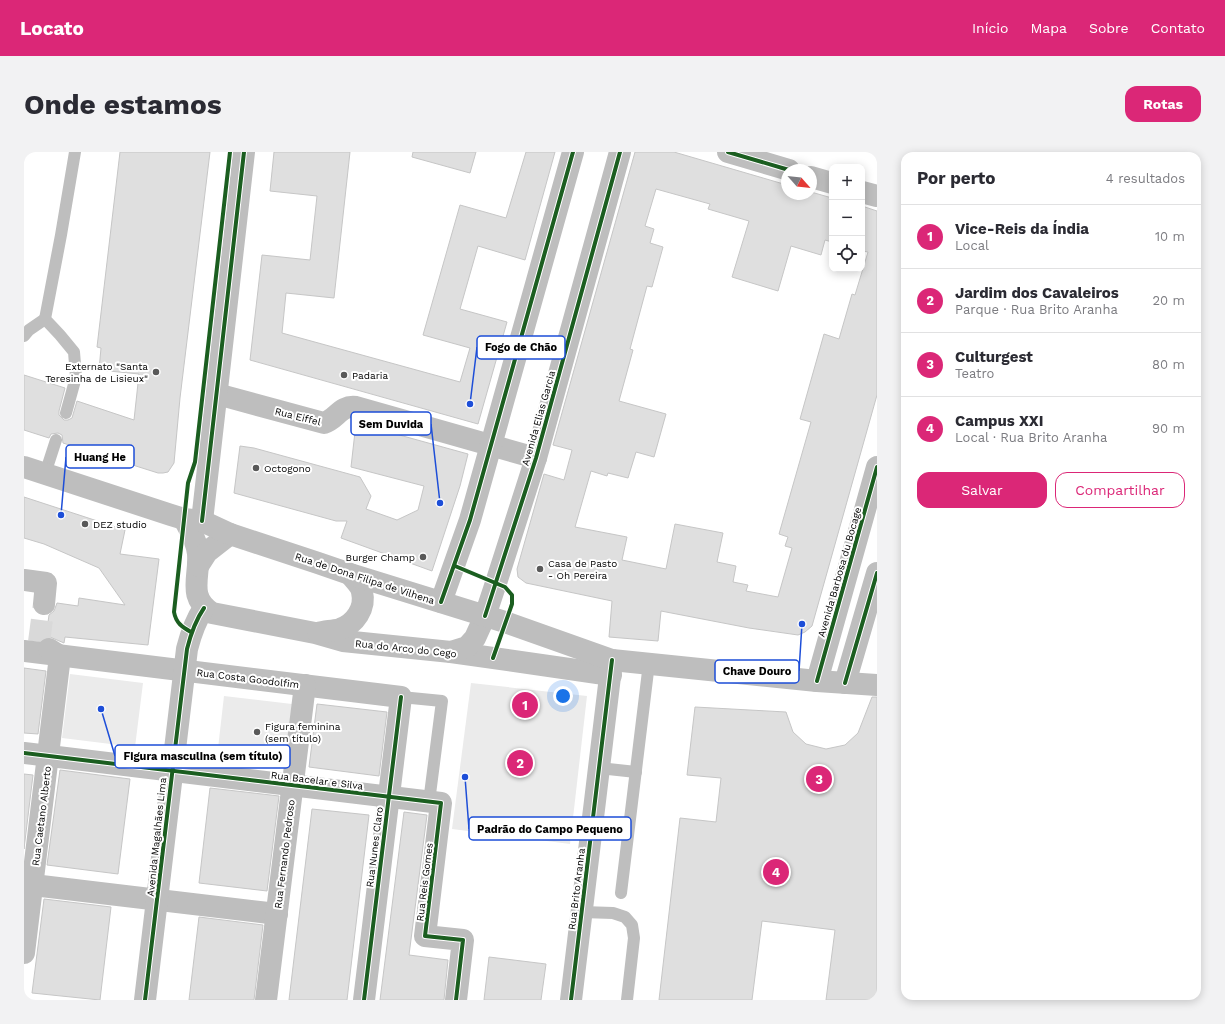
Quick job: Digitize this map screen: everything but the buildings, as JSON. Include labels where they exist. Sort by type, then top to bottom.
[{"type":"street","points":[[204,608],[197,597],[196,580],[198,554],[195,542],[193,520],[217,394],[244,152]]},
{"type":"street","points":[[440,602],[470,520],[573,152]]},
{"type":"street","name":"Avenida Elias Garcia","points":[[451,652],[467,647],[475,638],[485,616],[536,458],[620,152]]},
{"type":"street","points":[[728,152],[781,168]]},
{"type":"street","points":[[817,178],[829,182]]},
{"type":"street","points":[[865,193],[877,196]]},
{"type":"street","name":"Rua Eiffel","points":[[217,394],[324,423],[330,421],[346,407],[356,407],[536,458]]},
{"type":"street","points":[[24,467],[193,520]]},
{"type":"street","name":"Avenida Barbosa du Bocage","points":[[817,681],[877,467]]},
{"type":"street","name":"Rua de Dona Filipa de Vilhena","points":[[193,520],[230,534],[318,562],[350,574],[485,616],[612,668]]},
{"type":"street","points":[[198,566],[206,552],[230,534]]},
{"type":"street","points":[[846,683],[877,573]]},
{"type":"street","points":[[315,633],[341,629],[354,620],[363,606],[362,591],[358,583],[350,574]]},
{"type":"street","points":[[24,580],[46,583],[44,604]]},
{"type":"street","name":"Rua do Arco do Cego","points":[[204,608],[218,615],[315,633],[343,641],[612,668]]},
{"type":"street","name":"Avenida Magalhães Lima","points":[[145,1000],[187,649],[191,632],[196,620],[204,608]]},
{"type":"street","name":"Rua Costa Goodolfim","points":[[31,647],[60,656],[401,696]]},
{"type":"street","name":"Rua Caetano Alberto","points":[[24,953],[60,656]]},
{"type":"street","points":[[612,668],[649,663],[817,681],[877,685]]},
{"type":"street","name":"Rua Brito Aranha","points":[[571,1000],[612,668]]},
{"type":"street","name":"Rua Fernando Pedroso","points":[[266,1000],[305,685]]},
{"type":"street","name":"Rua Nunes Claro","points":[[364,1000],[401,696]]},
{"type":"street","name":"Rua Bacelar e Silva","points":[[24,753],[435,803]]},
{"type":"street","name":"Rua Reis Gomes","points":[[435,803],[425,936],[464,940],[456,1000]]},
{"type":"street","name":"Avenida Magalhães Lima","points":[[32,885],[277,914]]},
{"type":"lane","points":[[24,336],[29,330],[45,319],[75,152]]},
{"type":"lane","points":[[45,319],[74,352],[76,377],[66,413]]},
{"type":"lane","points":[[45,474],[56,440]]},
{"type":"lane","points":[[621,893],[649,663]]},
{"type":"lane","points":[[401,696],[442,702],[435,803]]},
{"type":"lane","points":[[599,768],[636,772]]},
{"type":"lane","points":[[582,912],[613,913],[625,916],[632,925],[634,938],[627,1000]]},
{"type":"shaded area","points":[[70,674],[143,683],[135,747],[62,738]]},
{"type":"shaded area","points":[[471,683],[587,696],[570,844],[452,829]]},
{"type":"shaded area","points":[[224,696],[292,704],[285,765],[217,757]]},
{"type":"tunnel","points":[[39,642],[44,604]]},
{"type":"cycle path","points":[[191,632],[180,624],[176,619],[174,612],[188,483],[195,462],[230,152]]},
{"type":"cycle path","points":[[202,521],[244,152]]},
{"type":"cycle path","points":[[441,602],[470,520],[573,152]]},
{"type":"cycle path","points":[[485,616],[536,458],[620,152]]},
{"type":"cycle path","points":[[728,152],[781,168]]},
{"type":"cycle path","points":[[817,681],[877,467]]},
{"type":"cycle path","points":[[455,566],[505,587],[512,595],[512,604],[493,658]]},
{"type":"cycle path","points":[[845,683],[877,573]]},
{"type":"cycle path","points":[[145,1000],[187,649],[194,627],[204,608]]},
{"type":"cycle path","points":[[571,1000],[612,660]]},
{"type":"cycle path","points":[[364,1000],[401,697]]},
{"type":"cycle path","points":[[24,753],[441,803],[425,936],[463,940],[456,1000]]},
{"type":"place","name":"Externato \"Santa Teresinha de Lisieux\"","points":[[156,372]]},
{"type":"place","name":"Padaria","points":[[344,375]]},
{"type":"place","name":"Fogo de Chão","points":[[470,404]]},
{"type":"place","name":"Octogono","points":[[256,468]]},
{"type":"place","name":"Sem Duvida","points":[[440,503]]},
{"type":"place","name":"Huang He","points":[[61,515]]},
{"type":"place","name":"DEZ studio","points":[[85,524]]},
{"type":"place","name":"Burger Champ","points":[[423,557]]},
{"type":"place","name":"Casa de Pasto - Oh Pereira","points":[[540,569]]},
{"type":"place","name":"Chave Douro","points":[[802,624]]},
{"type":"place","name":"Vice-Reis da Índia","points":[[525,705]]},
{"type":"place","name":"Figura masculina (sem título)","points":[[101,709]]},
{"type":"place","name":"Figura feminina (sem título)","points":[[257,732]]},
{"type":"place","name":"Jardim dos Cavaleiros","points":[[520,763]]},
{"type":"place","name":"Padrão do Campo Pequeno","points":[[465,777]]},
{"type":"place","name":"Culturgest","points":[[819,779]]},
{"type":"place","name":"Campus XXI","points":[[776,872]]}]
